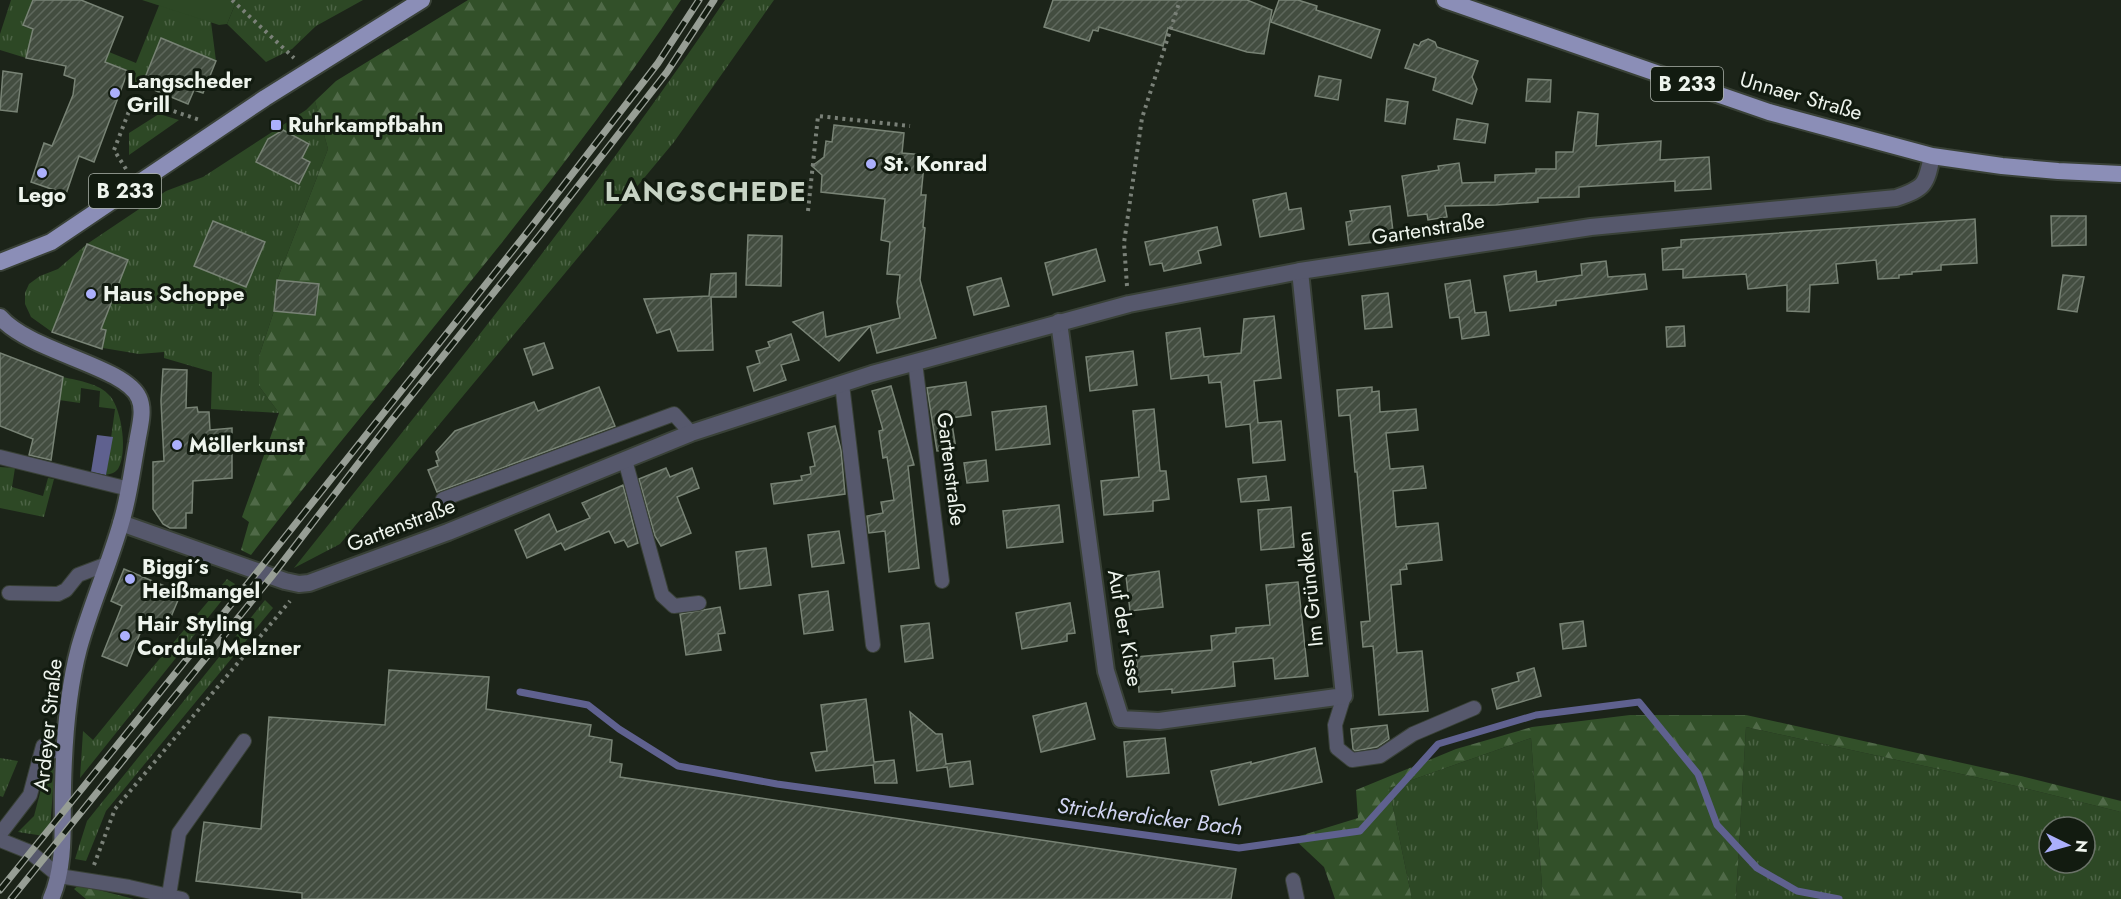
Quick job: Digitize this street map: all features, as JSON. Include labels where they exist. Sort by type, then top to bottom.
[{"type":"main road","name":"B 233","points":[[0,262],[51,242],[221,127],[422,0]]},
{"type":"main road","name":"Unnaer Straße","points":[[1445,0],[1769,112],[1932,156],[2002,166],[2121,174]]},
{"type":"main road","name":"Ardeyer Straße","points":[[0,317],[6,324],[36,343],[118,377],[132,388],[140,399],[141,416],[121,523],[79,648],[70,692],[64,754],[59,873],[51,899]]},
{"type":"street","name":"Gartenstraße","points":[[121,523],[299,584],[326,578],[448,532],[691,433],[842,384],[1059,322],[1129,304],[1300,271],[1591,227],[1896,198],[1915,192],[1927,181],[1932,156]]},
{"type":"street","name":"Im Gründken","points":[[1300,271],[1344,696]]},
{"type":"street","name":"Auf der Kisse","points":[[1059,322],[1106,671],[1121,719],[1159,721],[1344,696]]},
{"type":"lane","name":"Gartenstraße","points":[[915,362],[942,581]]},
{"type":"lane","points":[[842,384],[873,645]]},
{"type":"lane","name":"Gartenstraße","points":[[443,499],[674,414],[691,433]]},
{"type":"lane","points":[[0,457],[129,489]]},
{"type":"lane","points":[[625,460],[662,595],[674,606],[699,603]]},
{"type":"lane","points":[[9,593],[58,594],[66,590],[78,575],[107,564]]},
{"type":"lane","name":"Im Gründken","points":[[1344,696],[1335,725],[1337,748],[1352,760],[1380,756],[1413,734],[1474,708]]},
{"type":"lane","points":[[0,840],[30,852],[59,873],[176,897],[179,833],[244,741]]},
{"type":"lane","points":[[0,834],[30,795],[43,746],[64,754]]},
{"type":"lane","points":[[1293,880],[1297,899]]},
{"type":"path","points":[[232,0],[308,71]]},
{"type":"path","points":[[1129,304],[1124,243],[1142,118],[1180,0]]},
{"type":"path","points":[[136,184],[114,150],[134,98],[221,127]]},
{"type":"path","points":[[808,211],[818,116],[910,126]]},
{"type":"path","points":[[59,873],[82,872],[94,865],[115,809],[288,605],[299,584]]},
{"type":"green space","points":[[11,0],[33,0],[23,26],[61,41],[109,52],[136,63],[160,3],[211,22],[216,61],[161,39],[142,85],[134,82],[136,73],[68,48],[26,58],[0,50],[0,34]]},
{"type":"green space","points":[[142,0],[237,0],[227,24],[219,25]]},
{"type":"green space","points":[[237,0],[363,0],[316,26],[292,49],[266,62],[227,24]]},
{"type":"green space","points":[[468,0],[681,0],[631,72],[526,213],[251,555],[241,550],[249,522],[242,517],[279,413],[259,386],[259,356],[274,311],[315,315],[319,284],[277,280],[328,149],[315,101],[336,81]]},
{"type":"green space","points":[[725,0],[774,0],[674,142],[340,544],[294,568],[569,218]]},
{"type":"green space","points":[[315,101],[328,149],[277,280],[274,311],[259,356],[259,386],[279,413],[211,409],[212,372],[164,358],[164,352],[139,354],[103,348],[106,330],[101,329],[87,244],[166,191],[203,177],[306,110]]},
{"type":"green space","points":[[159,114],[179,120],[129,155],[129,133]]},
{"type":"green space","points":[[87,244],[52,332],[31,317],[25,304],[25,293],[29,284],[40,276],[58,269]]},
{"type":"green space","points":[[63,377],[100,388],[114,402],[122,432],[123,453],[118,469],[114,472],[106,475],[115,409],[99,407],[100,391],[81,388],[80,403],[59,400]]},
{"type":"green space","points":[[0,467],[15,468],[12,487],[43,496],[48,478],[54,479],[44,517],[0,508]]},
{"type":"green space","points":[[227,579],[235,584],[80,778],[83,731],[93,740]]},
{"type":"green space","points":[[265,600],[273,608],[106,811],[86,861],[75,859],[87,821]]},
{"type":"green space","points":[[1630,715],[1746,715],[2021,776],[2121,801],[2121,812],[2016,786],[1746,727],[1736,899],[1543,899],[1531,738],[1389,788],[1412,899],[1335,899],[1324,867],[1293,838],[1358,818],[1356,790],[1456,749],[1532,727]]},
{"type":"green space","points":[[1746,727],[2016,786],[2121,812],[2121,899],[1736,899]]},
{"type":"green space","points":[[1531,738],[1543,899],[1412,899],[1389,788]]},
{"type":"green space","points":[[0,758],[18,761],[3,797],[0,796]]},
{"type":"green space","points":[[47,766],[55,766],[50,828],[44,836],[18,832],[34,816]]},
{"type":"green space","points":[[79,885],[134,899],[86,899],[74,889]]},
{"type":"water","points":[[97,435],[113,437],[106,475],[91,472]]},
{"type":"building","points":[[33,0],[81,0],[123,17],[105,62],[128,71],[94,162],[79,156],[66,194],[31,182],[44,143],[52,146],[73,95],[75,79],[64,75],[66,66],[26,58],[33,29],[23,25]]},
{"type":"building","points":[[1053,0],[1247,0],[1272,10],[1264,54],[1247,52],[1168,28],[1163,46],[1099,27],[1098,31],[1093,30],[1089,41],[1044,27]]},
{"type":"building","points":[[1279,0],[1298,0],[1317,6],[1316,10],[1380,30],[1371,58],[1271,22]]},
{"type":"building","points":[[161,38],[216,61],[203,93],[194,90],[188,104],[142,85]]},
{"type":"building","points":[[1428,39],[1435,42],[1437,47],[1478,61],[1472,77],[1477,89],[1472,104],[1433,90],[1436,78],[1405,68],[1414,44],[1419,46],[1421,42]]},
{"type":"building","points":[[3,71],[22,74],[17,112],[0,110]]},
{"type":"building","points":[[1319,76],[1341,80],[1338,100],[1315,96]]},
{"type":"building","points":[[1528,79],[1551,80],[1550,102],[1526,101]]},
{"type":"building","points":[[1387,99],[1408,102],[1405,124],[1385,121]]},
{"type":"building","points":[[1578,112],[1598,114],[1596,146],[1661,141],[1660,160],[1709,157],[1711,189],[1675,191],[1675,181],[1579,187],[1579,197],[1538,198],[1538,202],[1496,205],[1445,206],[1447,217],[1428,220],[1427,214],[1408,216],[1402,176],[1439,170],[1438,166],[1459,163],[1462,183],[1495,182],[1495,175],[1536,173],[1536,169],[1556,169],[1556,152],[1573,152]]},
{"type":"building","points":[[1457,119],[1488,124],[1485,143],[1454,139]]},
{"type":"building","points":[[834,125],[904,133],[902,153],[925,155],[921,195],[926,195],[923,227],[925,228],[920,280],[936,338],[877,353],[870,326],[839,361],[793,322],[823,312],[826,337],[900,318],[897,302],[900,275],[887,274],[890,242],[881,240],[885,199],[821,192],[822,175],[812,166],[824,157],[826,141],[832,142]]},
{"type":"building","points":[[283,130],[309,144],[302,158],[310,162],[299,184],[256,162],[268,139]]},
{"type":"building","points":[[1286,193],[1289,210],[1301,208],[1304,229],[1260,237],[1253,200]]},
{"type":"building","points":[[1390,206],[1394,240],[1349,245],[1346,222],[1352,221],[1350,211]]},
{"type":"building","points":[[2051,216],[2086,216],[2086,245],[2052,246]]},
{"type":"building","points":[[1975,219],[1977,263],[1941,265],[1941,270],[1912,272],[1912,274],[1899,275],[1899,278],[1878,279],[1876,260],[1836,264],[1838,283],[1810,285],[1809,312],[1787,311],[1787,285],[1748,289],[1746,274],[1683,278],[1683,269],[1663,270],[1662,249],[1681,247],[1681,240]]},
{"type":"building","points":[[213,221],[265,242],[246,287],[194,266]]},
{"type":"building","points":[[1217,227],[1221,245],[1198,251],[1201,263],[1164,271],[1162,263],[1150,265],[1145,242]]},
{"type":"building","points":[[748,235],[782,236],[781,286],[746,285]]},
{"type":"building","name":"Haus Schoppe","points":[[87,244],[128,260],[101,329],[106,330],[102,349],[52,332]]},
{"type":"building","points":[[1096,249],[1105,281],[1053,295],[1045,263]]},
{"type":"building","points":[[1606,261],[1608,277],[1645,274],[1647,289],[1556,301],[1556,305],[1510,311],[1504,276],[1536,271],[1537,282],[1582,275],[1581,264]]},
{"type":"building","points":[[736,273],[736,297],[711,297],[713,350],[678,351],[670,329],[657,333],[644,299],[709,296],[711,274]]},
{"type":"building","points":[[2063,275],[2084,277],[2077,312],[2058,309]]},
{"type":"building","points":[[1001,278],[1009,306],[974,315],[967,287]]},
{"type":"building","points":[[277,280],[319,284],[315,315],[274,311]]},
{"type":"building","points":[[1470,280],[1475,313],[1486,312],[1489,335],[1462,339],[1459,317],[1450,318],[1445,284]]},
{"type":"building","points":[[1388,293],[1392,327],[1365,329],[1362,296]]},
{"type":"building","points":[[1274,316],[1281,378],[1254,381],[1258,423],[1281,421],[1285,460],[1253,463],[1250,424],[1226,427],[1221,382],[1209,383],[1208,375],[1171,379],[1166,333],[1200,328],[1204,357],[1241,353],[1244,319]]},
{"type":"building","points":[[1684,326],[1685,346],[1667,347],[1666,327]]},
{"type":"building","points":[[791,334],[799,360],[781,365],[786,380],[754,391],[747,367],[760,363],[756,351],[770,347],[768,342]]},
{"type":"building","points":[[544,343],[553,368],[533,375],[524,349]]},
{"type":"building","points":[[1133,351],[1137,385],[1090,391],[1086,357]]},
{"type":"building","points":[[0,353],[63,377],[51,460],[29,455],[33,439],[0,426]]},
{"type":"building","points":[[163,369],[187,370],[186,408],[197,407],[198,412],[209,412],[210,430],[232,428],[232,478],[193,481],[192,513],[186,513],[186,528],[170,528],[163,524],[153,509],[153,462],[164,461],[161,401]]},
{"type":"building","points":[[966,382],[971,415],[951,418],[956,449],[937,451],[927,388]]},
{"type":"building","points":[[891,386],[914,465],[908,466],[919,568],[889,572],[885,531],[869,533],[867,516],[883,513],[881,502],[894,500],[887,457],[883,458],[879,431],[883,430],[872,391]]},
{"type":"building","points":[[599,387],[615,426],[437,492],[428,470],[438,466],[436,461],[439,460],[436,452],[455,431],[534,402],[538,411]]},
{"type":"building","points":[[1372,387],[1372,392],[1379,391],[1380,412],[1416,409],[1418,430],[1386,433],[1390,469],[1423,466],[1426,488],[1393,491],[1396,527],[1438,523],[1442,560],[1406,564],[1407,569],[1400,570],[1401,584],[1391,585],[1397,653],[1422,651],[1428,711],[1379,715],[1373,646],[1363,647],[1361,622],[1370,621],[1357,472],[1355,472],[1350,415],[1339,416],[1337,390]]},
{"type":"building","points":[[1046,406],[1050,444],[996,450],[992,412]]},
{"type":"building","points":[[1154,409],[1160,471],[1166,471],[1169,499],[1153,501],[1153,511],[1104,515],[1101,481],[1139,477],[1133,411]]},
{"type":"building","points":[[835,426],[841,450],[845,494],[774,504],[771,484],[802,480],[801,476],[811,474],[810,467],[815,466],[808,433]]},
{"type":"building","points":[[986,460],[988,481],[967,483],[964,463]]},
{"type":"building","points":[[666,468],[670,477],[692,468],[699,488],[677,497],[691,533],[661,546],[655,536],[639,479]]},
{"type":"building","points":[[1266,476],[1269,500],[1241,502],[1238,479]]},
{"type":"building","points":[[623,485],[638,543],[628,547],[624,540],[615,543],[609,531],[565,550],[561,543],[527,558],[515,530],[549,514],[557,532],[590,518],[582,503]]},
{"type":"building","points":[[1059,505],[1063,542],[1007,548],[1003,511]]},
{"type":"building","points":[[1291,507],[1294,547],[1261,550],[1258,510]]},
{"type":"building","points":[[839,531],[844,563],[812,567],[808,535]]},
{"type":"building","points":[[766,548],[771,585],[740,589],[736,552]]},
{"type":"building","points":[[124,569],[181,593],[168,624],[147,616],[127,666],[102,656],[122,606],[111,601]]},
{"type":"building","points":[[1159,571],[1163,607],[1130,611],[1126,576]]},
{"type":"building","points":[[1298,582],[1308,676],[1275,679],[1273,658],[1233,662],[1235,686],[1172,693],[1172,689],[1139,692],[1136,657],[1212,650],[1211,636],[1236,633],[1236,628],[1270,625],[1266,585]]},
{"type":"building","points":[[828,591],[833,630],[804,634],[799,595]]},
{"type":"building","points":[[1070,603],[1075,633],[1067,634],[1067,641],[1022,649],[1016,613]]},
{"type":"building","points":[[720,607],[725,633],[718,634],[721,650],[686,655],[680,614]]},
{"type":"building","points":[[1583,621],[1586,646],[1563,649],[1560,624]]},
{"type":"building","points":[[929,623],[933,658],[905,662],[901,626]]},
{"type":"building","points":[[1534,668],[1541,696],[1497,709],[1492,689],[1519,681],[1517,673]]},
{"type":"building","points":[[389,670],[489,677],[486,709],[591,725],[589,736],[612,740],[610,762],[622,764],[620,777],[1236,869],[1231,899],[302,899],[302,893],[196,881],[204,822],[261,829],[269,717],[385,725]]},
{"type":"building","points":[[866,699],[874,762],[894,760],[897,783],[875,783],[873,765],[816,771],[811,753],[827,751],[821,705]]},
{"type":"building","points":[[1086,703],[1095,739],[1041,752],[1033,716]]},
{"type":"building","points":[[910,712],[936,734],[942,734],[946,764],[970,761],[973,784],[950,787],[947,767],[917,771]]},
{"type":"building","points":[[1387,725],[1389,739],[1377,747],[1355,751],[1353,749],[1351,729]]},
{"type":"building","points":[[1165,738],[1169,773],[1127,777],[1124,742]]},
{"type":"building","points":[[1315,748],[1322,782],[1219,805],[1211,771],[1251,762],[1251,764]]},
{"type":"waterway","name":"Strickherdicker Bach","points":[[520,692],[588,705],[619,729],[678,766],[777,784],[1239,848],[1360,831],[1438,744],[1536,715],[1639,702],[1698,774],[1717,825],[1757,868],[1797,891],[1839,899]]},
{"type":"railway","points":[[0,890],[258,571],[529,230],[658,63],[699,0]]},
{"type":"railway","points":[[11,899],[272,576],[391,421],[540,235],[667,72],[714,0]]},
{"type":"place","name":"Langscheder Grill","points":[[115,93]]},
{"type":"place","name":"Ruhrkampfbahn","points":[[276,125]]},
{"type":"place","name":"St. Konrad","points":[[871,164]]},
{"type":"place","name":"Lego","points":[[42,173]]},
{"type":"place","name":"Haus Schoppe","points":[[91,294]]},
{"type":"place","name":"Möllerkunst","points":[[177,445]]},
{"type":"place","name":"Biggi´s Heißmangel","points":[[130,579]]},
{"type":"place","name":"Hair Styling Cordula Melzner","points":[[125,636]]},
{"type":"district","name":"LANGSCHEDE","points":[[706,191]]}]
